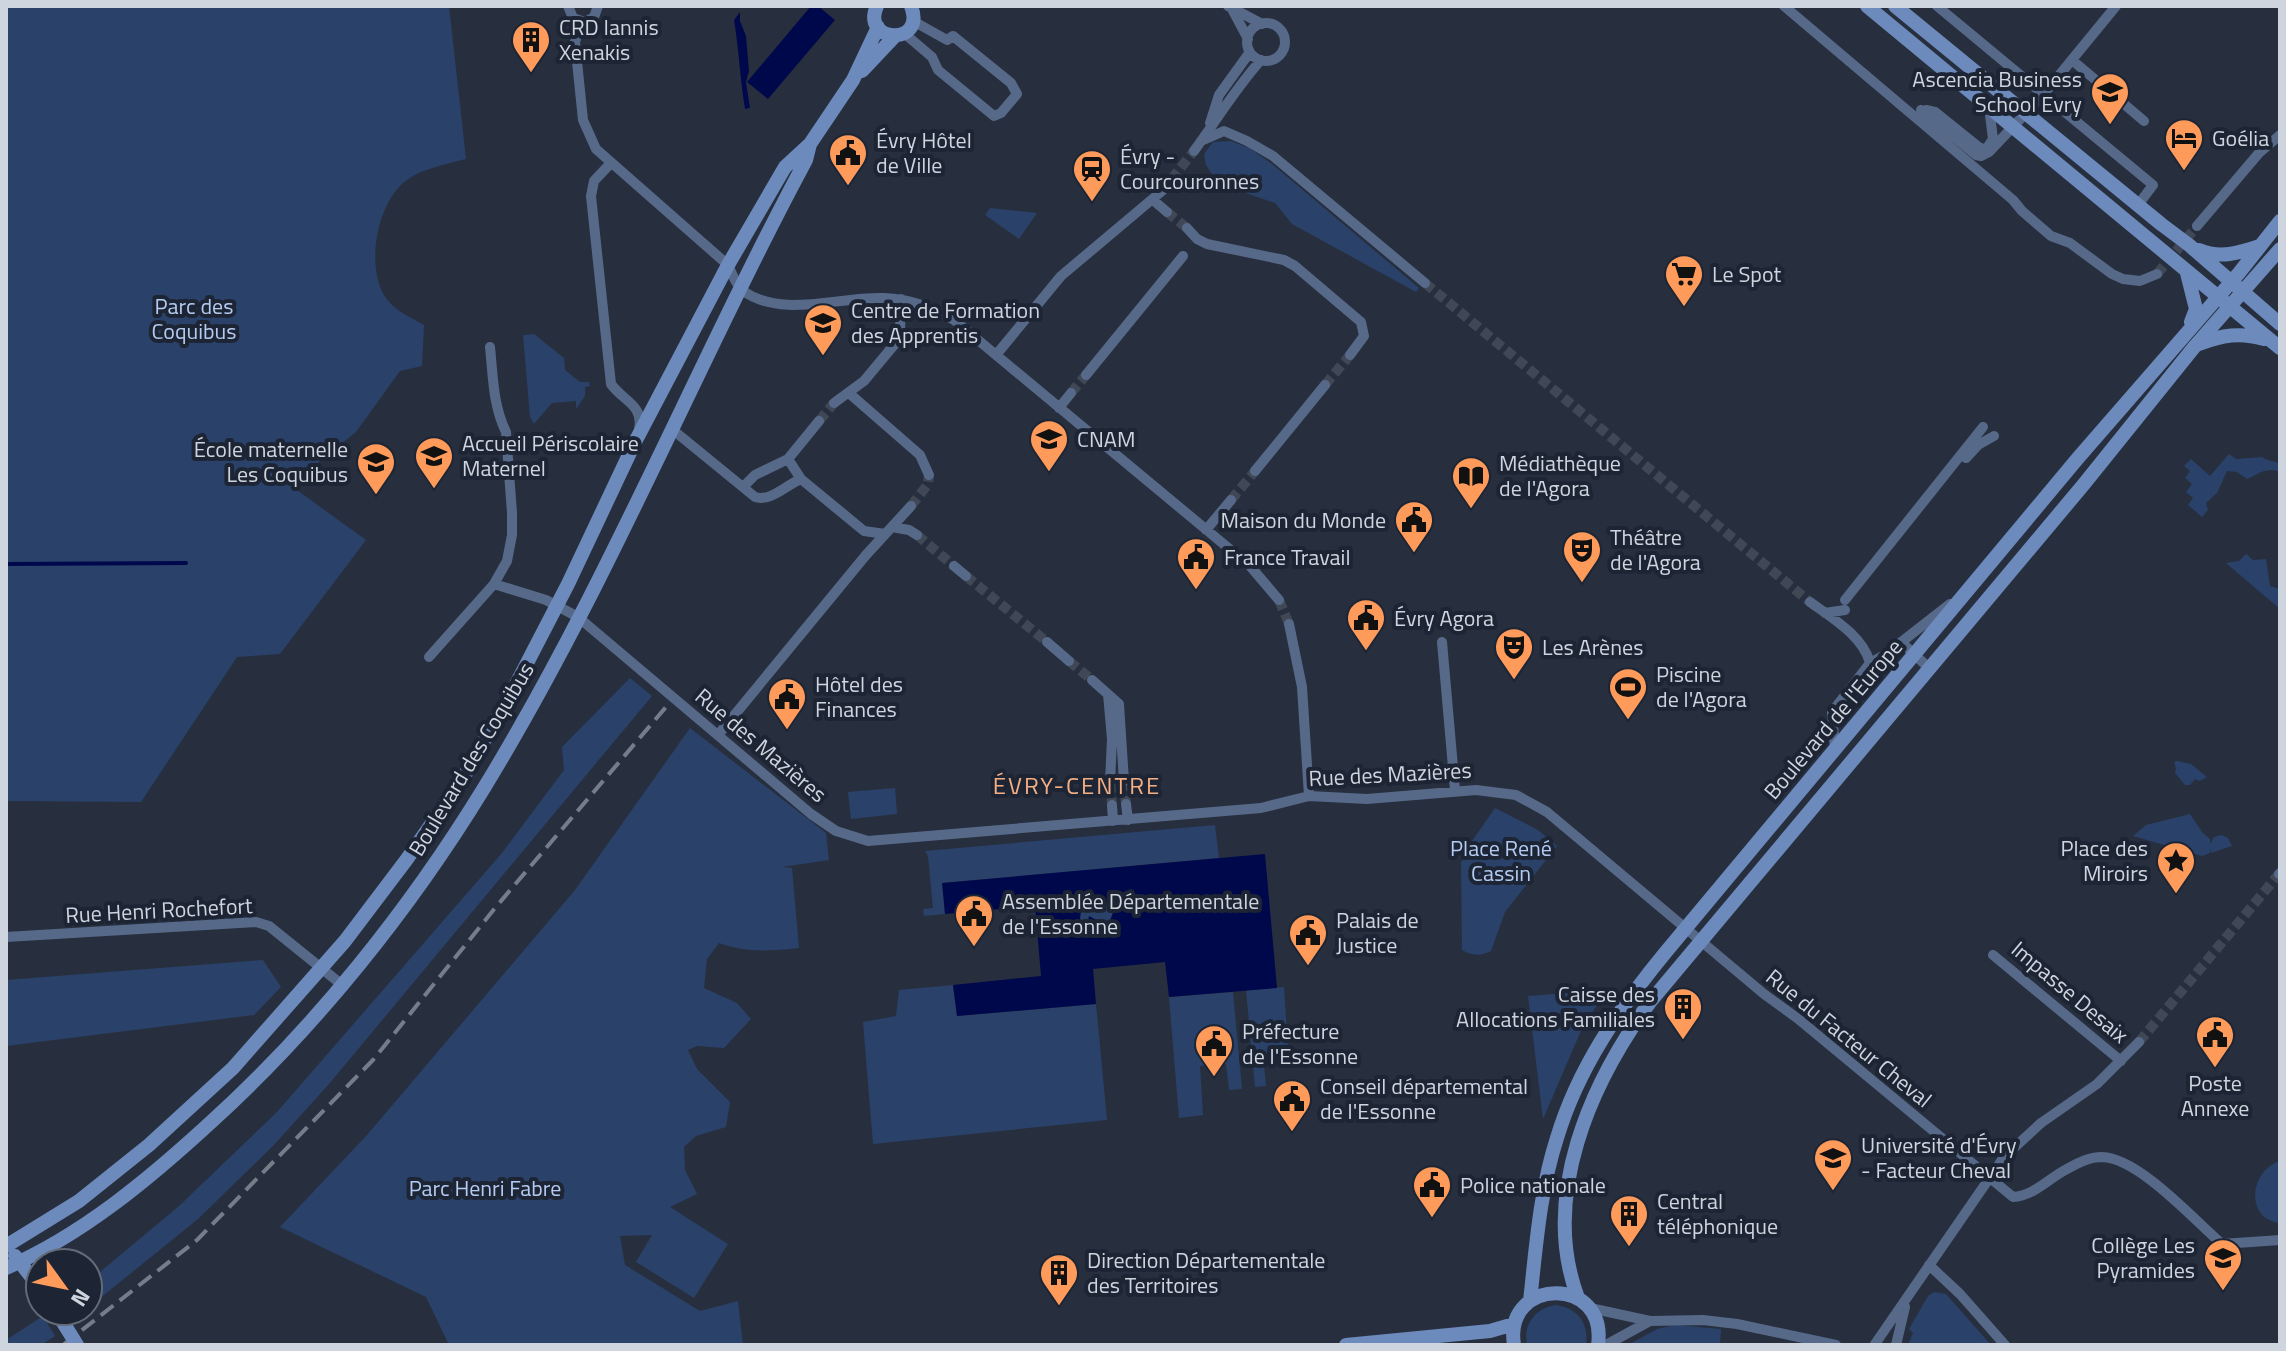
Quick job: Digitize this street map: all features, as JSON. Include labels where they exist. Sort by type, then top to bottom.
[{"type":"main road","points":[[877,6],[874,13],[878,27],[888,35],[906,24]]},
{"type":"main road","points":[[1867,6],[2276,345]]},
{"type":"main road","points":[[1895,6],[2189,245],[2280,324]]},
{"type":"main road","name":"Boulevard des Coquibus","points":[[853,80],[906,24]]},
{"type":"main road","name":"Boulevard des Coquibus","points":[[6,1246],[79,1201],[149,1145],[233,1068],[323,968],[407,859],[462,780],[557,605],[635,442],[728,265],[785,167],[810,144],[853,80],[878,27]]},
{"type":"main road","name":"Boulevard des Coquibus","points":[[6,1268],[88,1222],[165,1164],[254,1083],[366,955],[436,862],[483,789],[578,617],[806,160],[810,144]]},
{"type":"main road","name":"Boulevard de l'Europe","points":[[1530,1301],[1547,1180],[1557,1137],[1585,1069],[1607,1029],[1634,992],[1835,750],[2280,221]]},
{"type":"main road","points":[[2189,245],[2211,254],[2228,255],[2260,246]]},
{"type":"main road","name":"Boulevard de l'Europe","points":[[1598,1345],[1598,1324],[1571,1277],[1565,1239],[1568,1188],[1581,1133],[1603,1076],[1622,1041],[1650,1002],[2084,484],[2195,346],[2280,249]]},
{"type":"main road","points":[[2187,272],[2196,309],[2188,330]]},
{"type":"main road","points":[[2195,346],[2212,339],[2246,334],[2276,345]]},
{"type":"main road","points":[[6,1246],[24,1266]]},
{"type":"main road","points":[[1514,1345],[1514,1324],[1520,1311],[1530,1301],[1543,1294],[1557,1292],[1584,1303]]},
{"type":"main road","points":[[1346,1345],[1490,1331],[1514,1324]]},
{"type":"main road","points":[[66,1327],[77,1345]]},
{"type":"street","points":[[568,6],[573,18],[581,22],[594,17],[598,6]]},
{"type":"street","points":[[1784,6],[2013,200],[2051,236],[2070,243],[2123,279],[2140,281],[2157,274]]},
{"type":"street","points":[[1937,6],[2153,185],[2138,205]]},
{"type":"street","points":[[1921,110],[1972,152],[1981,156],[1989,152],[2043,95],[2116,6]]},
{"type":"street","points":[[1217,110],[1261,60],[1277,58],[1285,42],[1278,28],[1262,24],[1230,8]]},
{"type":"street","points":[[1230,8],[1248,39],[1250,52],[1261,60]]},
{"type":"street","points":[[581,22],[575,42],[583,120],[596,149],[728,265],[741,290],[773,303],[787,304],[860,298],[901,299],[931,307],[954,320],[1261,577],[1279,600]]},
{"type":"street","points":[[906,24],[947,40]]},
{"type":"street","points":[[906,24],[932,57],[938,70],[994,116],[1001,113],[1017,94],[1011,83],[953,36],[932,57]]},
{"type":"street","points":[[1248,39],[1253,29],[1262,24]]},
{"type":"street","points":[[1194,151],[1209,128],[1224,87],[1250,52]]},
{"type":"street","points":[[2072,60],[2144,121]]},
{"type":"street","points":[[1906,109],[1935,112],[1981,149],[1987,148],[1993,139],[1989,107]]},
{"type":"street","points":[[1217,110],[1227,125],[1247,141]]},
{"type":"street","points":[[1201,141],[1224,131],[1273,156],[1425,283]]},
{"type":"street","points":[[2197,226],[2259,153],[2280,135]]},
{"type":"street","points":[[610,164],[594,181],[591,196],[611,384],[616,392],[639,410],[641,418],[635,442]]},
{"type":"street","points":[[996,355],[1074,264],[1162,191]]},
{"type":"street","points":[[1153,200],[1167,212]]},
{"type":"street","points":[[1187,228],[1197,239],[1220,248],[1271,256],[1295,266],[1361,322],[1364,336],[1350,355]]},
{"type":"street","points":[[1086,375],[1197,239]]},
{"type":"street","points":[[834,403],[841,396],[850,394],[899,337],[901,299]]},
{"type":"street","points":[[429,657],[494,584],[507,561],[512,513],[506,432],[496,403],[490,347]]},
{"type":"street","points":[[1255,471],[1325,385]]},
{"type":"street","points":[[1059,408],[1071,393]]},
{"type":"street","points":[[850,394],[920,455],[929,475]]},
{"type":"street","points":[[743,487],[755,475],[788,459],[819,421]]},
{"type":"street","points":[[1825,613],[1845,605],[1983,427]]},
{"type":"street","points":[[673,430],[762,500],[801,479]]},
{"type":"street","points":[[1949,471],[1978,445],[1994,436]]},
{"type":"street","points":[[788,459],[801,479],[864,531],[909,530],[917,535]]},
{"type":"street","points":[[1206,530],[1231,500]]},
{"type":"street","points":[[718,735],[866,555],[911,506]]},
{"type":"street","points":[[864,531],[866,555]]},
{"type":"street","points":[[954,566],[966,576]]},
{"type":"street","name":"Rue des Mazières","points":[[494,584],[557,605],[578,617],[823,823],[850,837],[883,841],[1128,820],[1261,808],[1309,796],[1367,799],[1455,790],[1506,792],[1537,805],[1686,929]]},
{"type":"street","points":[[1835,750],[1832,712],[1870,663],[1970,588]]},
{"type":"street","points":[[1810,602],[1854,636],[1867,651],[1870,663]]},
{"type":"street","points":[[1289,624],[1302,687],[1309,796]]},
{"type":"street","points":[[1047,642],[1069,661]]},
{"type":"street","points":[[1442,642],[1455,790]]},
{"type":"street","points":[[1901,642],[1929,668]]},
{"type":"street","points":[[1092,680],[1119,704],[1124,781]]},
{"type":"street","points":[[1108,694],[1112,739],[1110,783]]},
{"type":"street","points":[[1126,804],[1128,820]]},
{"type":"street","points":[[1112,805],[1113,821]]},
{"type":"street","name":"Rue Henri Rochefort","points":[[6,937],[256,922],[269,926],[341,984]]},
{"type":"street","name":"Rue du Facteur Cheval","points":[[1686,929],[2013,1197],[2021,1197],[2088,1159],[2113,1159],[2151,1182],[2222,1244],[2280,1240]]},
{"type":"street","name":"Impasse Desaix","points":[[1993,955],[2121,1061]]},
{"type":"street","points":[[1874,1344],[1988,1177],[2021,1139],[2097,1084],[2139,1042]]},
{"type":"street","points":[[1929,1265],[1960,1294],[2005,1345]]},
{"type":"street","points":[[1874,1344],[1894,1345],[1907,1298]]},
{"type":"street","points":[[1584,1303],[1650,1321],[1703,1320],[1737,1324],[1836,1345]]},
{"type":"street","points":[[1606,1345],[1650,1321]]},
{"type":"green space","name":"Parc des Coquibus","points":[[6,6],[449,6],[466,159],[420,172],[397,190],[382,218],[375,251],[384,295],[397,309],[424,325],[422,366],[400,371],[356,432],[290,485],[366,540],[280,654],[237,657],[141,802],[6,801]]},
{"type":"green space","points":[[1231,141],[1249,148],[1272,164],[1419,288],[1416,292],[1292,224],[1275,203],[1234,189],[1212,174],[1204,154],[1213,142]]},
{"type":"green space","points":[[990,208],[1037,213],[1019,239],[985,215]]},
{"type":"green space","points":[[534,334],[564,358],[565,370],[580,382],[589,382],[590,386],[585,387],[585,396],[576,409],[576,401],[552,403],[534,424],[530,417],[523,335]]},
{"type":"green space","points":[[2229,454],[2236,459],[2262,457],[2280,464],[2280,472],[2266,471],[2247,479],[2237,472],[2227,471],[2217,493],[2206,503],[2208,510],[2202,517],[2188,505],[2193,498],[2186,492],[2192,484],[2185,478],[2190,471],[2184,466],[2191,459],[2210,476]]},
{"type":"green space","points":[[2246,554],[2253,560],[2266,559],[2270,586],[2280,589],[2280,609],[2226,563],[2239,561]]},
{"type":"green space","points":[[630,678],[652,696],[329,1084],[273,1146],[198,1219],[104,1295],[104,1269],[179,1206],[277,1112],[502,853],[564,770],[562,747]]},
{"type":"green space","name":"Parc Henri Fabre","points":[[690,728],[826,833],[829,860],[782,867],[792,868],[799,948],[749,950],[719,943],[707,959],[704,988],[737,1003],[751,1019],[724,1048],[697,1046],[688,1050],[697,1069],[730,1102],[726,1127],[696,1136],[684,1147],[685,1170],[697,1194],[670,1207],[728,1244],[694,1298],[636,1262],[652,1235],[620,1236],[625,1265],[700,1311],[738,1301],[743,1345],[449,1345],[426,1297],[280,1227],[367,1135],[575,890]]},
{"type":"green space","points":[[2174,762],[2191,764],[2207,777],[2185,785],[2175,773]]},
{"type":"green space","points":[[895,788],[897,814],[851,819],[848,792]]},
{"type":"green space","name":"Place René Cassin","points":[[1495,808],[1538,830],[1557,846],[1505,912],[1491,951],[1473,954],[1462,950],[1461,863]]},
{"type":"green space","points":[[2190,814],[2210,839],[2210,844],[2214,837],[2221,835],[2228,838],[2232,846],[2211,853],[2210,848],[2210,853],[2202,856],[2133,836],[2146,825]]},
{"type":"green space","points":[[1215,825],[1219,858],[943,883],[945,914],[924,916],[923,909],[933,908],[925,851]]},
{"type":"green space","points":[[1090,902],[1109,903],[1114,910],[1110,921],[1102,923],[1093,919],[1083,923],[1080,919],[1081,909]]},
{"type":"green space","points":[[263,960],[281,987],[254,1015],[6,1046],[6,980]]},
{"type":"green space","points":[[953,985],[957,1016],[1096,1004],[1107,1120],[873,1144],[863,1022],[896,1016],[899,990]]},
{"type":"green space","points":[[1284,987],[1288,1051],[1263,1054],[1266,1086],[1255,1087],[1246,990]]},
{"type":"green space","points":[[1607,990],[1583,1026],[1543,1119],[1528,996]]},
{"type":"green space","points":[[1233,992],[1242,1089],[1229,1090],[1226,1064],[1200,1066],[1203,1115],[1179,1118],[1169,997]]},
{"type":"green space","points":[[2280,1161],[2280,1223],[2268,1220],[2261,1213],[2255,1194],[2262,1174]]},
{"type":"green space","points":[[1934,1292],[1946,1294],[1991,1345],[1908,1345],[1913,1333],[1909,1329],[1928,1296]]},
{"type":"green space","points":[[1555,1305],[1570,1309],[1584,1323],[1586,1345],[1527,1345],[1527,1330],[1532,1319],[1542,1310]]},
{"type":"green space","points":[[1675,1325],[1721,1329],[1720,1345],[1628,1345],[1657,1329]]},
{"type":"green space","points":[[26,1327],[50,1327],[55,1336],[41,1345],[6,1345],[6,1340]]},
{"type":"shaded area","points":[[811,6],[818,6],[835,20],[768,99],[747,82]]},
{"type":"shaded area","points":[[740,12],[749,71],[746,82],[750,108],[745,109],[734,20]]},
{"type":"shaded area","points":[[1265,854],[1277,988],[1169,997],[1165,962],[1093,969],[1096,1004],[957,1016],[953,985],[1041,976],[1035,906],[945,914],[942,883]],"holes":[[[1090,902],[1109,903],[1114,910],[1110,921],[1102,923],[1089,916],[1088,922],[1083,923],[1080,919],[1081,909]]]},
{"type":"waterway","points":[[6,564],[186,563]]},
{"type":"tunnel","points":[[1162,191],[1194,151]]},
{"type":"tunnel","points":[[1167,212],[1187,228]]},
{"type":"tunnel","points":[[2157,274],[2197,226]]},
{"type":"tunnel","points":[[1425,283],[1810,602]]},
{"type":"tunnel","points":[[1325,385],[1350,355]]},
{"type":"tunnel","points":[[1071,393],[1086,375]]},
{"type":"tunnel","points":[[819,421],[834,403]]},
{"type":"tunnel","points":[[1231,500],[1255,471]]},
{"type":"tunnel","points":[[911,506],[928,484],[929,475]]},
{"type":"tunnel","points":[[917,535],[954,566]]},
{"type":"tunnel","points":[[966,576],[1047,642]]},
{"type":"tunnel","points":[[1279,600],[1289,624]]},
{"type":"tunnel","points":[[1069,661],[1092,680]]},
{"type":"tunnel","points":[[1124,781],[1126,804]]},
{"type":"tunnel","points":[[1110,783],[1112,805]]},
{"type":"tunnel","points":[[2139,1042],[2279,874]]},
{"type":"railway","points":[[63,1345],[197,1240],[373,1060],[495,908],[666,707]]},
{"type":"place","name":"CRD Iannis Xenakis","points":[[531,74]]},
{"type":"place","name":"Ascencia Business School Evry","points":[[2110,126]]},
{"type":"place","name":"Goélia","points":[[2184,172]]},
{"type":"place","name":"Évry Hôtel de Ville","points":[[848,187]]},
{"type":"place","name":"Évry - Courcouronnes","points":[[1092,203]]},
{"type":"place","name":"Le Spot","points":[[1684,308]]},
{"type":"place","name":"Centre de Formation des Apprentis","points":[[823,357]]},
{"type":"place","name":"CNAM","points":[[1049,473]]},
{"type":"place","name":"Accueil Périscolaire Maternel","points":[[434,490]]},
{"type":"place","name":"École maternelle Les Coquibus","points":[[376,496]]},
{"type":"place","name":"Médiathèque de l'Agora","points":[[1471,510]]},
{"type":"place","name":"Maison du Monde","points":[[1414,554]]},
{"type":"place","name":"Théâtre de l'Agora","points":[[1582,584]]},
{"type":"place","name":"France Travail","points":[[1196,591]]},
{"type":"place","name":"Évry Agora","points":[[1366,652]]},
{"type":"place","name":"Les Arènes","points":[[1514,681]]},
{"type":"place","name":"Piscine de l'Agora","points":[[1628,721]]},
{"type":"place","name":"Hôtel des Finances","points":[[787,731]]},
{"type":"place","name":"Place des Miroirs","points":[[2176,895]]},
{"type":"place","name":"Assemblée Départementale de l'Essonne","points":[[974,948]]},
{"type":"place","name":"Palais de Justice","points":[[1308,967]]},
{"type":"place","name":"Caisse des Allocations Familiales","points":[[1683,1041]]},
{"type":"place","name":"Poste Annexe","points":[[2215,1069]]},
{"type":"place","name":"Préfecture de l'Essonne","points":[[1214,1078]]},
{"type":"place","name":"Conseil départemental de l'Essonne","points":[[1292,1133]]},
{"type":"place","name":"Université d'Évry - Facteur Cheval","points":[[1833,1192]]},
{"type":"place","name":"Police nationale","points":[[1432,1219]]},
{"type":"place","name":"Central téléphonique","points":[[1629,1248]]},
{"type":"place","name":"Collège Les Pyramides","points":[[2223,1292]]},
{"type":"place","name":"Direction Départementale des Territoires","points":[[1059,1307]]},
{"type":"district","name":"ÉVRY-CENTRE","points":[[1077,786]]}]
